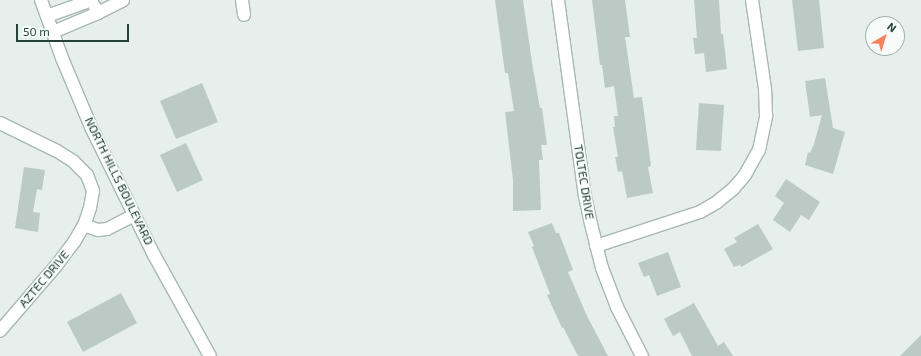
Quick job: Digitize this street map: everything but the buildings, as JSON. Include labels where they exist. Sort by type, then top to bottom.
[{"type":"street","name":"NORTH HILLS BOULEVARD","points":[[41,0],[92,127],[134,215],[210,356]]},
{"type":"street","points":[[47,16],[92,0],[98,13]]},
{"type":"street","points":[[53,32],[98,13],[123,0]]},
{"type":"street","points":[[242,0],[244,15]]},
{"type":"street","name":"TOLTEC DRIVE","points":[[558,0],[585,196],[596,246],[617,307],[642,356]]},
{"type":"street","points":[[596,246],[700,212],[717,202],[733,189],[745,175],[758,150],[766,116],[765,89],[752,0]]},
{"type":"street","name":"AZTEC DRIVE","points":[[0,123],[57,151],[73,161],[84,172],[91,183],[93,191],[90,208],[84,225],[74,242],[56,267],[0,331]]},
{"type":"street","points":[[84,225],[98,230],[107,228],[134,215]]}]
